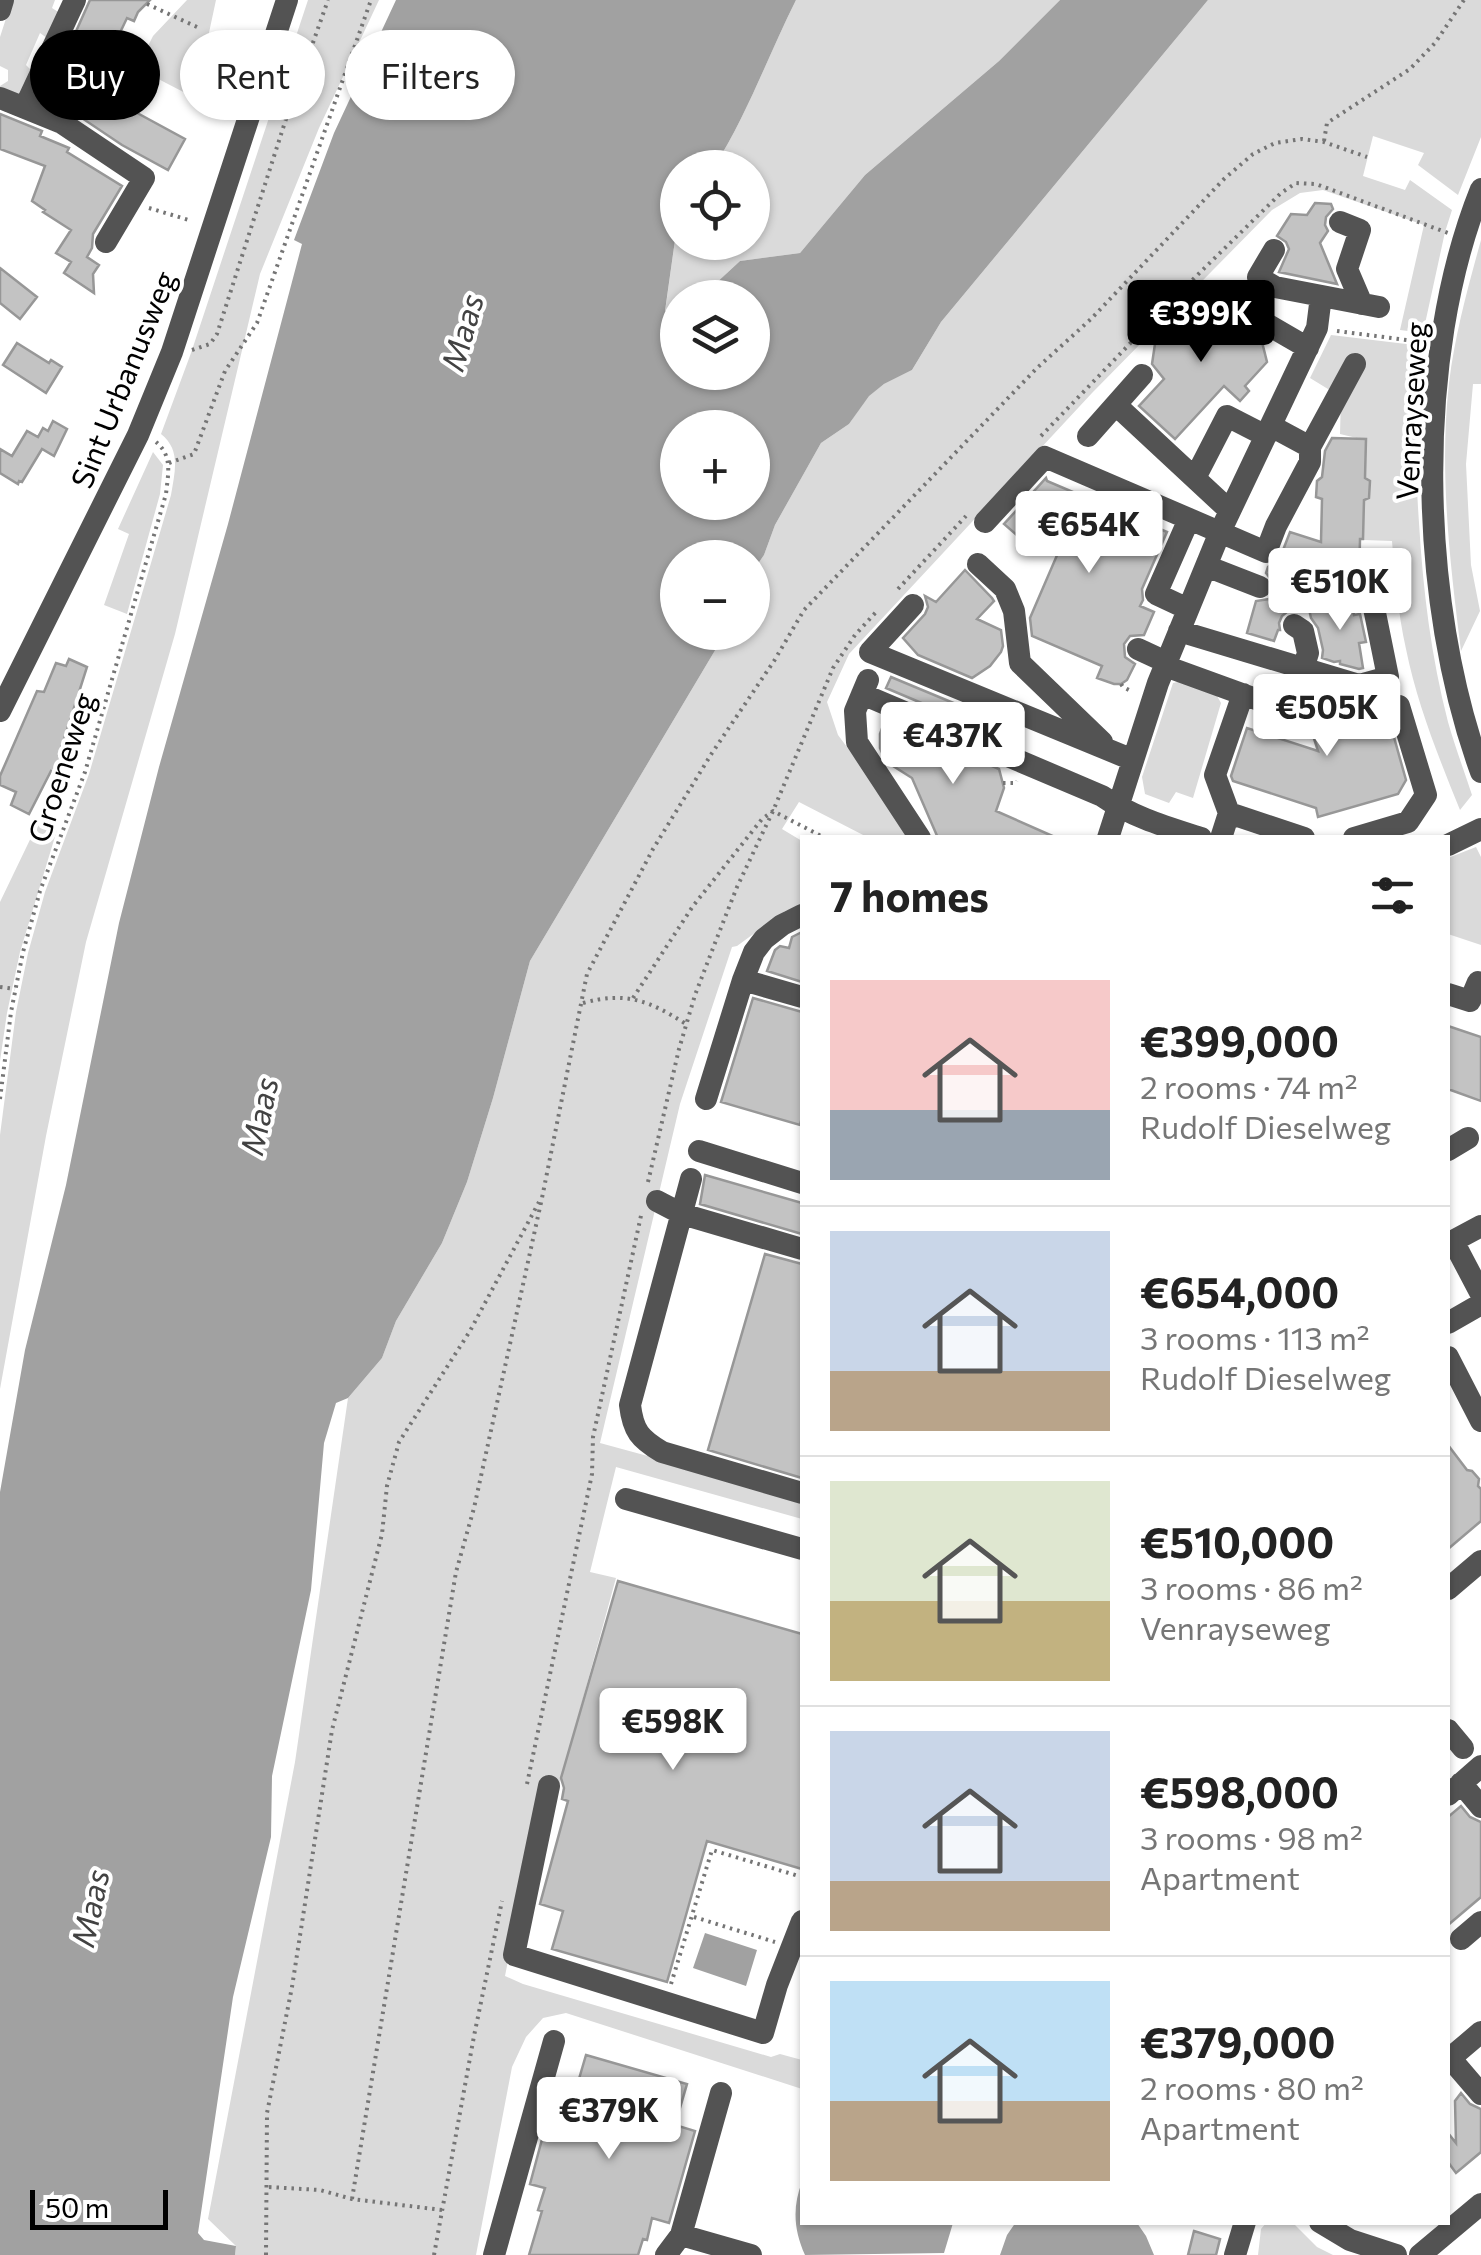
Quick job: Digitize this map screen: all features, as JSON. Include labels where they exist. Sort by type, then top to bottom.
[{"type":"street","points":[[0,10],[3,0]]},
{"type":"street","points":[[25,107],[75,0]]},
{"type":"street","name":"Sint Urbanusweg","points":[[0,711],[138,435],[172,352],[287,0]]},
{"type":"street","points":[[0,98],[62,124],[144,178],[106,242]]},
{"type":"street","name":"Venrayseweg","points":[[1479,762],[1466,732],[1448,652],[1436,559],[1432,468],[1440,344],[1448,295],[1481,189]]},
{"type":"street","points":[[1274,250],[1258,276],[1275,287],[1371,306],[1347,269],[1360,230],[1340,222]]},
{"type":"street","points":[[1109,835],[1166,664],[1229,510],[1315,334],[1321,296]]},
{"type":"street","points":[[1246,312],[1315,334]]},
{"type":"street","points":[[979,516],[1045,457],[1266,552],[1310,462],[1310,448],[1355,364]]},
{"type":"street","points":[[1088,436],[1142,375]]},
{"type":"street","points":[[1116,405],[1229,510]]},
{"type":"street","points":[[1195,478],[1227,416],[1310,448]]},
{"type":"street","points":[[1188,519],[1156,594],[1184,620],[1304,669],[1359,685],[1388,677],[1374,608]]},
{"type":"street","points":[[978,564],[1005,589],[1014,612],[1020,663],[1110,750]]},
{"type":"street","points":[[1206,566],[1260,587]]},
{"type":"street","points":[[904,599],[870,652],[1133,760]]},
{"type":"street","points":[[1294,625],[1303,632],[1308,654],[1304,669]]},
{"type":"street","points":[[1020,663],[1030,636]]},
{"type":"street","points":[[1138,649],[1166,664],[1300,715]]},
{"type":"street","points":[[918,835],[858,742],[855,711],[865,687],[1102,796],[1118,807],[1193,835]]},
{"type":"street","points":[[1222,835],[1229,812],[1215,775],[1242,694]]},
{"type":"street","points":[[1381,834],[1408,822],[1426,794],[1399,706]]},
{"type":"street","points":[[1229,812],[1295,835]]},
{"type":"street","points":[[1450,845],[1481,829]]},
{"type":"street","points":[[706,1098],[754,952],[764,939],[800,916]]},
{"type":"street","points":[[742,980],[800,997]]},
{"type":"street","points":[[1450,995],[1470,1001],[1478,982],[1481,983]]},
{"type":"street","points":[[699,1151],[800,1181]]},
{"type":"street","points":[[691,1178],[630,1405],[632,1425],[646,1442],[662,1452],[800,1491]]},
{"type":"street","points":[[648,1202],[800,1247]]},
{"type":"street","points":[[1481,1226],[1453,1240],[1481,1294]]},
{"type":"street","points":[[1450,1322],[1481,1304]]},
{"type":"street","points":[[1450,1367],[1456,1397],[1481,1421]]},
{"type":"street","points":[[626,1499],[800,1548]]},
{"type":"street","points":[[1450,1587],[1481,1561]]},
{"type":"street","points":[[1481,1766],[1454,1789],[1481,1807]]},
{"type":"street","points":[[538,1785],[514,1955],[763,2033],[800,1927]]},
{"type":"street","points":[[1460,1939],[1481,1922]]},
{"type":"street","points":[[1481,2032],[1450,2053],[1481,2094]]},
{"type":"street","points":[[494,2255],[554,2041]]},
{"type":"street","points":[[666,2255],[682,2236],[721,2093]]},
{"type":"street","points":[[1420,2255],[1481,2204]]},
{"type":"street","points":[[1325,2225],[1350,2240],[1396,2255]]},
{"type":"street","points":[[1235,2255],[1244,2226]]},
{"type":"street","points":[[682,2236],[751,2255]]},
{"type":"path","points":[[172,352],[196,350],[210,344],[217,334],[284,122],[328,0]]},
{"type":"path","points":[[169,463],[194,454],[225,371],[257,323],[371,0]]},
{"type":"path","points":[[1324,142],[1327,123],[1410,70],[1464,0]]},
{"type":"path","points":[[146,4],[197,27]]},
{"type":"path","points":[[352,2198],[456,1572],[474,1508],[542,1198],[587,974],[653,849],[804,610],[1037,368],[1091,320],[1224,179],[1253,154],[1275,143],[1302,139],[1367,157]]},
{"type":"path","points":[[1038,439],[1171,300],[1281,192],[1296,183],[1316,184],[1464,238]]},
{"type":"path","points":[[143,207],[186,219]]},
{"type":"path","points":[[1315,334],[1440,344]]},
{"type":"path","name":"Groeneweg","points":[[0,1099],[16,990],[40,891],[91,753],[166,494],[166,451]]},
{"type":"path","points":[[904,599],[979,516]]},
{"type":"path","points":[[538,1785],[592,1474],[593,1437],[694,995],[833,668],[855,635],[881,607]]},
{"type":"path","points":[[633,998],[693,906],[740,844],[774,811]]},
{"type":"path","points":[[774,811],[819,835]]},
{"type":"path","points":[[0,987],[16,990]]},
{"type":"path","points":[[581,1003],[604,997],[633,998],[686,1024]]},
{"type":"path","points":[[266,2255],[267,2112],[292,1987],[332,1730],[382,1534],[387,1486],[399,1442],[470,1331],[542,1198]]},
{"type":"path","points":[[666,2003],[712,1850],[800,1876]]},
{"type":"path","points":[[434,2255],[503,1900]]},
{"type":"path","points":[[692,1916],[793,1947]]},
{"type":"path","points":[[268,2188],[320,2190],[442,2210]]},
{"type":"shaded area","points":[[12,0],[55,0],[52,8],[63,15],[56,30],[30,30],[26,65],[30,69],[30,82],[20,95],[0,90],[8,81],[8,70],[0,66],[0,37]]},
{"type":"shaded area","points":[[187,0],[216,0],[210,30],[180,30],[180,90],[160,80],[159,30]]},
{"type":"shaded area","points":[[308,0],[379,0],[365,30],[345,30],[345,73],[325,115],[325,30],[298,30]]},
{"type":"shaded area","points":[[796,0],[1060,0],[999,61],[865,175],[800,253],[770,257],[770,150],[724,150]]},
{"type":"shaded area","points":[[1208,0],[1481,0],[1481,137],[1458,195],[1418,165],[1424,153],[1373,136],[1363,176],[1405,190],[1410,180],[1452,210],[1423,333],[1400,330],[1424,225],[1323,190],[1300,193],[1272,210],[1092,393],[849,654],[827,702],[838,735],[913,835],[863,835],[799,802],[782,829],[800,840],[800,907],[785,911],[732,947],[680,1104],[600,1443],[800,1497],[800,1518],[616,1467],[590,1572],[616,1578],[559,1786],[543,1782],[505,1976],[771,2057],[780,2054],[800,2059],[800,2088],[566,2013],[543,2018],[526,2037],[512,2067],[476,2255],[235,2255],[236,2246],[208,2219],[295,1762],[348,1398],[382,1358],[396,1321],[442,1243],[467,1182],[530,961],[715,650],[770,650],[770,540],[821,443],[849,424],[868,396],[912,370],[941,322]]},
{"type":"shaded area","points":[[268,120],[323,120],[260,274],[175,634],[86,942],[0,1389],[0,1135],[16,1012],[45,892],[89,774],[171,495],[174,454],[161,434]]},
{"type":"shaded area","points":[[1481,240],[1481,384],[1473,384],[1466,464],[1471,565],[1480,611],[1461,651],[1447,517],[1446,416],[1455,347]]},
{"type":"shaded area","points":[[672,260],[748,260],[740,261],[719,280],[669,280]]},
{"type":"shaded area","points":[[1331,335],[1423,346],[1416,434],[1421,548],[1437,672],[1448,722],[1472,795],[1460,810],[1429,731],[1411,670],[1392,541],[1363,540],[1365,440],[1340,434],[1341,397],[1310,378]]},
{"type":"shaded area","points":[[153,452],[163,465],[160,494],[127,614],[104,605],[129,534],[118,529]]},
{"type":"shaded area","points":[[1182,681],[1216,694],[1221,703],[1193,798],[1176,792],[1169,803],[1145,794],[1142,777],[1173,683]]},
{"type":"shaded area","points":[[38,823],[57,830],[20,952],[0,1061],[0,902]]},
{"type":"shaded area","points":[[1476,847],[1481,857],[1481,945],[1450,935],[1450,857]]},
{"type":"shaded area","points":[[1264,2225],[1295,2225],[1317,2247],[1333,2255],[1258,2255]]},
{"type":"water","name":"Maas","points":[[396,0],[796,0],[724,150],[660,150],[660,260],[672,260],[669,280],[660,280],[660,390],[770,390],[770,280],[719,280],[740,261],[800,253],[865,175],[999,61],[1060,0],[1208,0],[941,322],[912,370],[869,396],[849,424],[821,443],[770,540],[660,540],[660,650],[715,650],[530,961],[467,1182],[442,1243],[396,1321],[382,1358],[348,1398],[336,1403],[324,1443],[311,1590],[272,1776],[271,1837],[233,1997],[198,2233],[204,2240],[236,2246],[235,2255],[0,2255],[0,1492],[25,1350],[66,1185],[119,923],[302,244],[294,240],[345,109],[345,120],[515,120],[515,30],[382,30]]},
{"type":"water","points":[[705,1933],[757,1950],[746,1986],[693,1968]]},
{"type":"water","points":[[800,2190],[800,2225],[952,2225],[944,2253],[805,2255],[798,2237]]},
{"type":"water","points":[[1014,2225],[1138,2225],[1154,2255],[1000,2255]]},
{"type":"building","points":[[90,0],[150,0],[134,21],[127,18],[121,30],[77,30]]},
{"type":"building","points":[[0,114],[42,131],[40,136],[69,148],[67,152],[122,186],[93,234],[87,257],[99,265],[93,274],[94,293],[64,273],[71,262],[56,253],[71,230],[32,201],[45,166],[0,149]]},
{"type":"building","points":[[85,120],[150,120],[185,139],[168,170]]},
{"type":"building","points":[[1315,203],[1331,204],[1333,209],[1326,217],[1328,231],[1320,243],[1337,284],[1279,272],[1289,249],[1277,236],[1291,214],[1307,215]]},
{"type":"building","points":[[0,268],[37,297],[20,319],[0,303]]},
{"type":"building","points":[[1205,305],[1232,309],[1238,324],[1261,338],[1267,362],[1245,386],[1249,391],[1240,401],[1224,386],[1175,439],[1139,406],[1164,379],[1152,364],[1155,344],[1163,329],[1180,313]]},
{"type":"building","points":[[17,343],[62,367],[46,393],[3,365]]},
{"type":"building","points":[[53,421],[67,429],[54,456],[42,449],[18,484],[0,473],[0,449],[12,456],[27,431],[38,437],[43,428],[48,431]]},
{"type":"building","points":[[1332,438],[1366,439],[1365,478],[1370,481],[1369,498],[1364,500],[1359,583],[1348,582],[1350,588],[1308,575],[1298,611],[1282,616],[1274,641],[1247,633],[1256,601],[1269,599],[1274,593],[1275,584],[1266,573],[1280,558],[1290,532],[1321,542],[1322,499],[1316,497],[1317,481],[1322,477],[1325,451]]},
{"type":"building","points":[[1046,478],[1167,532],[1142,589],[1140,606],[1154,612],[1144,635],[1130,636],[1124,644],[1125,657],[1135,664],[1121,684],[1097,678],[1102,666],[1032,636],[1030,618],[1058,553],[1019,537],[1004,524]]},
{"type":"building","points":[[965,570],[994,601],[977,619],[1001,630],[1003,646],[990,666],[972,678],[918,655],[903,638],[925,614],[925,596],[936,602]]},
{"type":"building","points":[[1352,601],[1354,615],[1360,614],[1366,642],[1359,643],[1363,668],[1359,669],[1322,658],[1318,628],[1309,609]]},
{"type":"building","points":[[69,659],[87,667],[59,755],[68,759],[60,776],[51,771],[29,814],[11,805],[16,792],[0,785],[0,776],[37,691],[44,692],[56,663],[66,666]]},
{"type":"building","points":[[891,677],[980,714],[976,726],[886,688]]},
{"type":"building","points":[[1337,694],[1341,710],[1383,698],[1406,780],[1398,794],[1318,817],[1316,808],[1233,781],[1231,776],[1247,728],[1318,751],[1310,726],[1314,711],[1307,702]]},
{"type":"building","points":[[885,720],[999,769],[1004,788],[996,811],[1050,835],[937,835],[912,778],[883,755],[880,734]]},
{"type":"building","points":[[800,933],[800,981],[767,971],[775,950],[780,946],[789,948],[792,937]]},
{"type":"building","points":[[753,998],[800,1011],[800,1125],[721,1102]]},
{"type":"building","points":[[1450,1027],[1481,1037],[1481,1101],[1450,1090]]},
{"type":"building","points":[[705,1175],[800,1202],[800,1233],[700,1204]]},
{"type":"building","points":[[765,1254],[800,1263],[800,1477],[708,1450]]},
{"type":"building","points":[[1450,1448],[1479,1479],[1481,1521],[1450,1547]]},
{"type":"building","points":[[618,1581],[800,1633],[800,1868],[707,1841],[667,1982],[552,1949],[563,1911],[540,1904],[568,1801],[562,1799],[561,1778]]},
{"type":"building","points":[[1461,1806],[1481,1822],[1481,1897],[1450,1923],[1450,1815]]},
{"type":"building","points":[[586,2055],[687,2084],[675,2125],[695,2131],[669,2223],[652,2218],[647,2240],[643,2239],[638,2255],[529,2255],[545,2188],[530,2184],[555,2091],[574,2096]]},
{"type":"building","points":[[1461,2093],[1481,2109],[1481,2152],[1456,2173],[1450,2165],[1450,2136],[1456,2143],[1455,2101]]},
{"type":"building","points":[[1194,2231],[1220,2239],[1216,2255],[1188,2255]]}]
